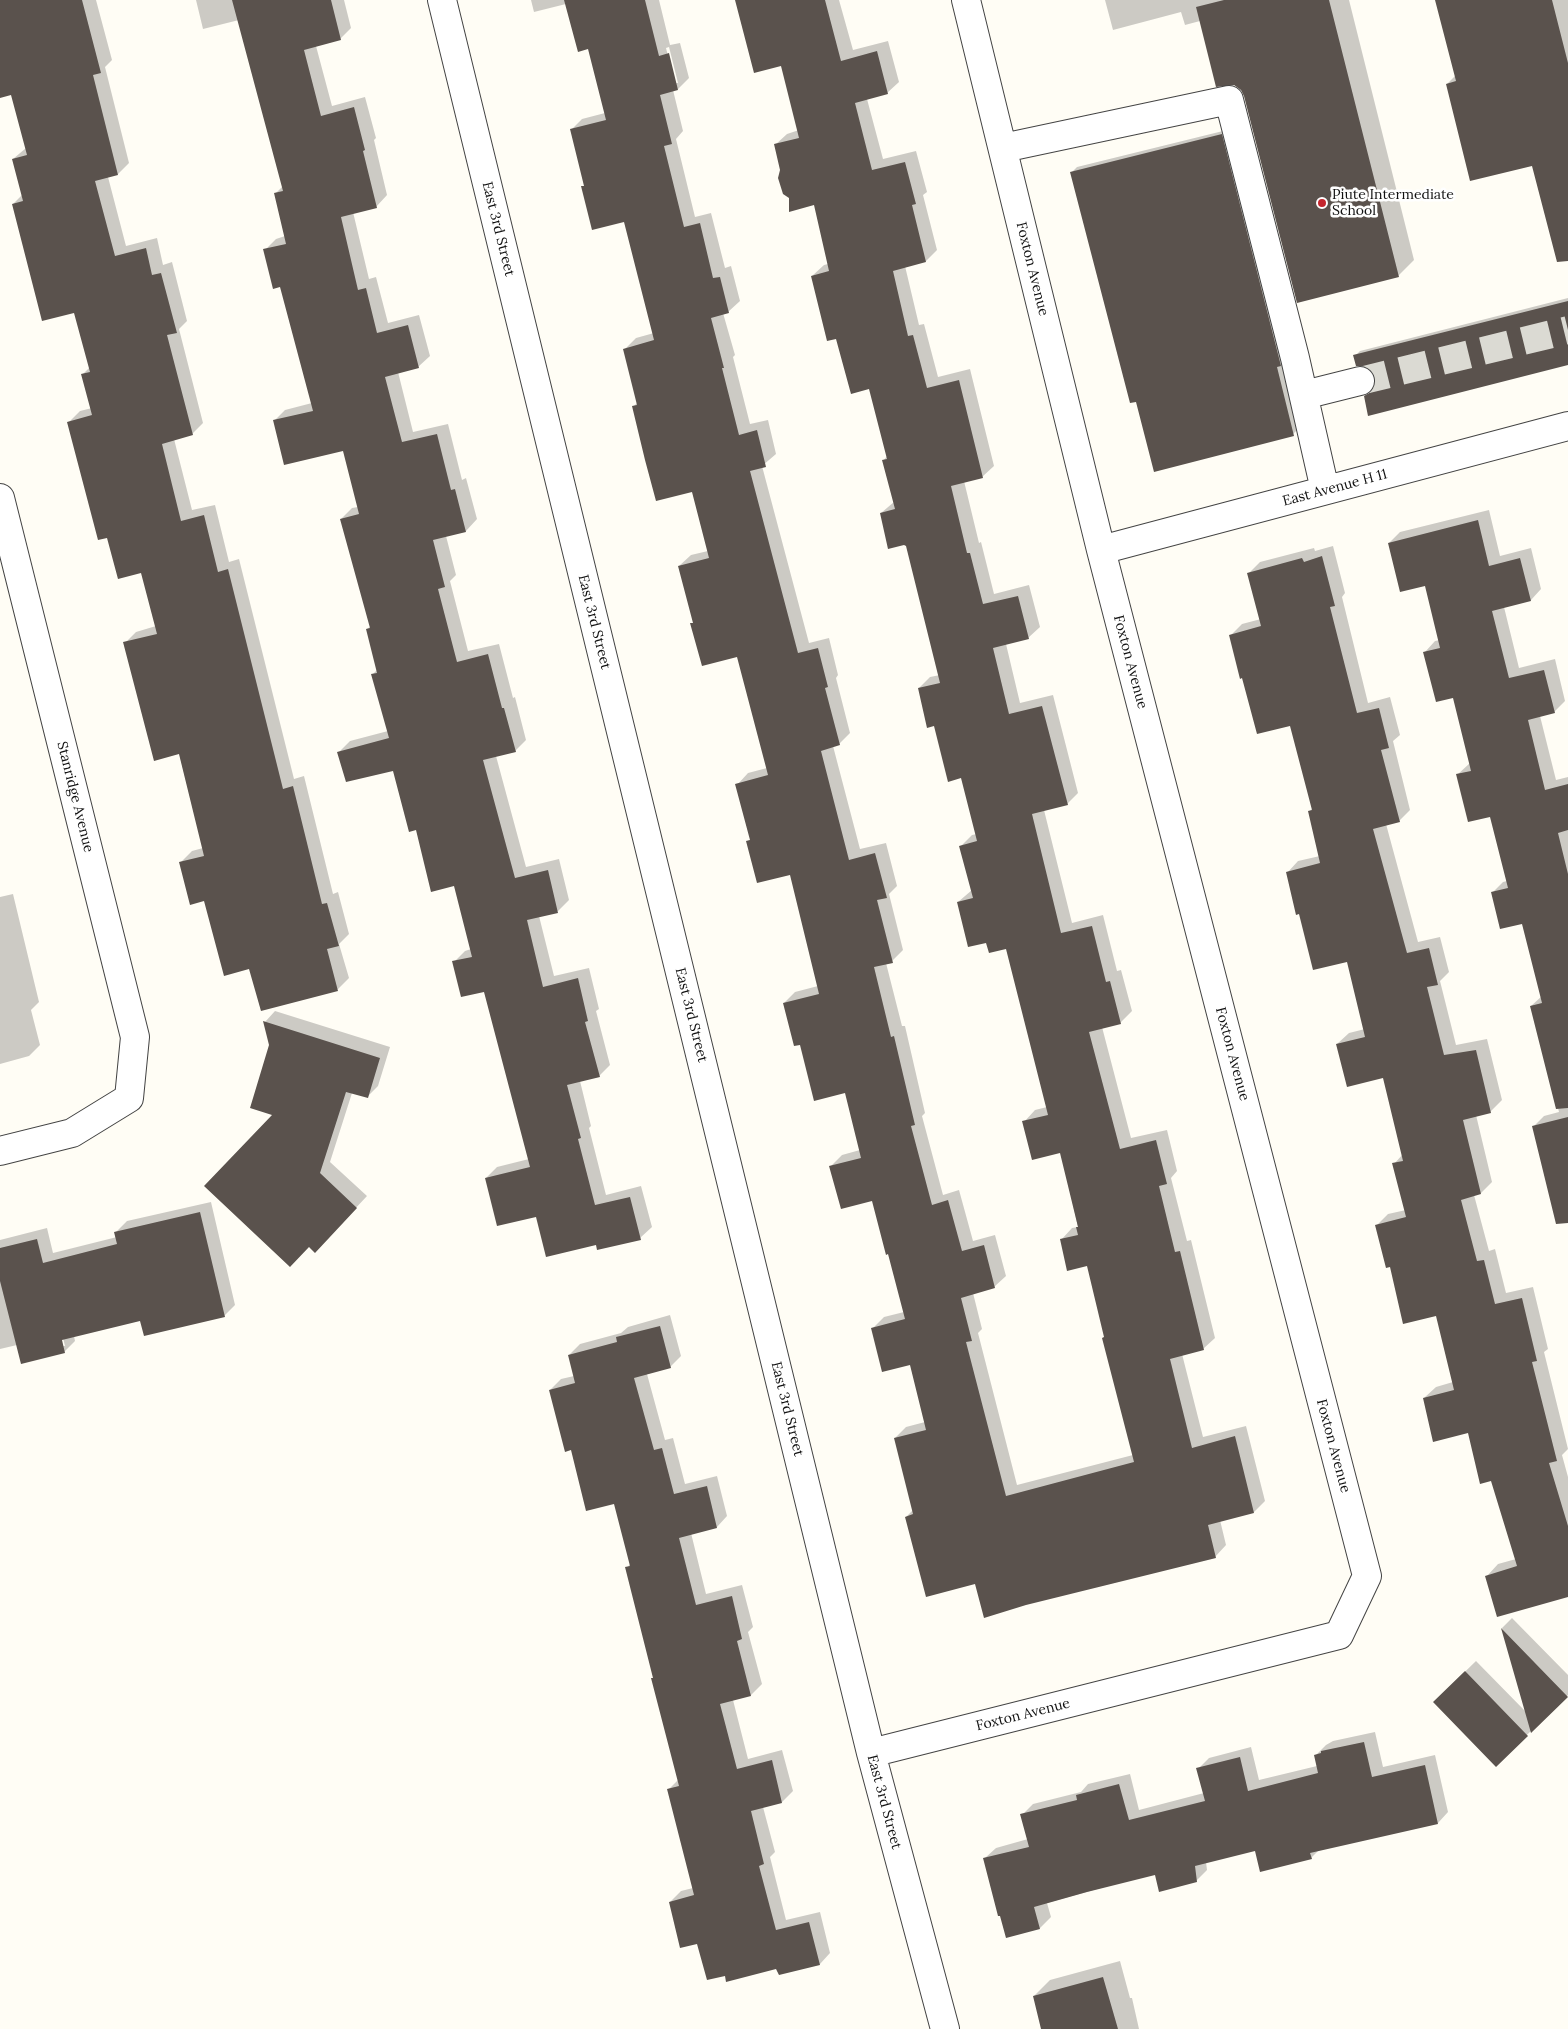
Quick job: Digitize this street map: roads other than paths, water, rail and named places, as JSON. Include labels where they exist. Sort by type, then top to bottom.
[{"type":"street","name":"East 3rd Street","points":[[442,0],[871,1753],[945,2029]]},
{"type":"street","name":"Foxton Avenue","points":[[871,1753],[1339,1634],[1367,1576],[1101,550],[966,0]]},
{"type":"street","points":[[1003,148],[1230,100],[1326,490]]},
{"type":"street","points":[[1304,395],[1360,381]]},
{"type":"street","name":"East Avenue H 11","points":[[1101,550],[1568,426]]},
{"type":"street","name":"Stanridge Avenue","points":[[0,498],[135,1037],[129,1098],[72,1134],[0,1152]]},
{"type":"tunnel","points":[[1360,381],[1568,330]]},
{"type":"place","name":"Piute Intermediate School","points":[[1322,203]]}]
